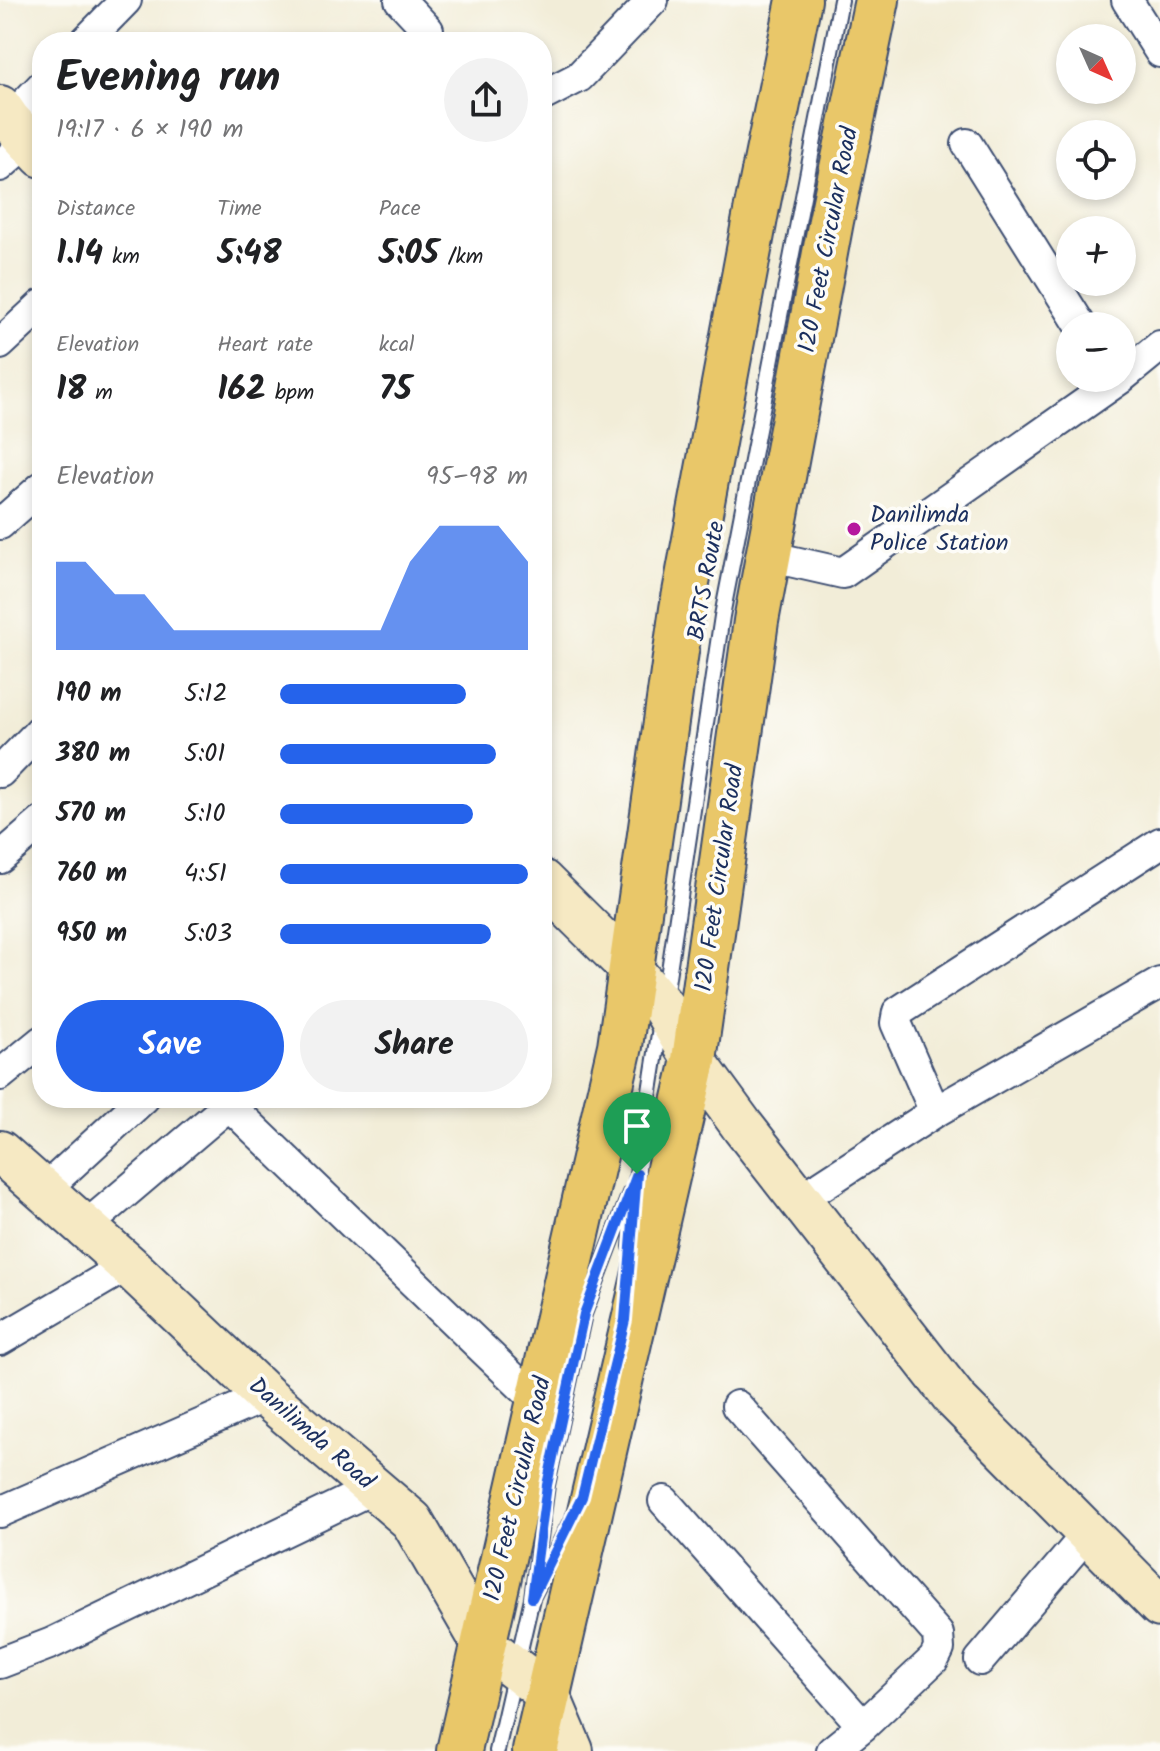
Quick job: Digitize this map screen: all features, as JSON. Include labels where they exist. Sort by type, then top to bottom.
[{"type":"main road","name":"120 Feet Circular Road","points":[[535,1751],[516,1669],[538,1402],[620,1046],[682,609],[799,0]]},
{"type":"main road","name":"120 Feet Circular Road","points":[[468,1751],[516,1669],[694,1060],[756,621],[831,221],[877,0]]},
{"type":"street","points":[[95,32],[126,0]]},
{"type":"street","points":[[400,0],[424,32]]},
{"type":"street","points":[[552,91],[579,77],[653,0]]},
{"type":"street","points":[[1127,0],[1160,52]]},
{"type":"street","points":[[16,138],[32,106]]},
{"type":"street","points":[[967,144],[1072,312]]},
{"type":"street","points":[[0,344],[32,314]]},
{"type":"street","points":[[1136,365],[1160,346]]},
{"type":"street","points":[[769,553],[781,559],[843,573],[1100,392]]},
{"type":"street","points":[[0,524],[32,496]]},
{"type":"street","points":[[0,772],[32,739]]},
{"type":"street","points":[[0,858],[32,831]]},
{"type":"street","points":[[935,1112],[896,1023],[898,1012],[1160,843]]},
{"type":"street","points":[[552,891],[631,969],[663,1007],[694,1060],[743,1127],[956,1400],[1160,1606]]},
{"type":"street","points":[[801,1199],[935,1112],[1160,983]]},
{"type":"street","points":[[0,1075],[32,1049]]},
{"type":"street","points":[[44,1190],[133,1108]]},
{"type":"street","points":[[85,1227],[226,1108]]},
{"type":"street","points":[[239,1108],[538,1402]]},
{"type":"street","name":"Danilimda Road","points":[[0,1152],[128,1265],[266,1396],[412,1521],[572,1751]]},
{"type":"street","points":[[0,1340],[128,1265]]},
{"type":"street","points":[[0,1512],[266,1396]]},
{"type":"street","points":[[737,1406],[938,1634],[939,1649],[934,1659],[832,1751]]},
{"type":"street","points":[[0,1663],[52,1643],[374,1488]]},
{"type":"street","points":[[664,1501],[863,1726]]},
{"type":"street","points":[[980,1660],[1088,1533]]},
{"type":"lane","name":"BRTS Route","points":[[637,1174],[722,616],[841,0]]},
{"type":"lane","points":[[532,1598],[582,1497],[625,1320],[637,1174]]},
{"type":"lane","points":[[516,1669],[532,1598],[547,1485],[584,1314],[637,1174]]},
{"type":"place","name":"Danilimda Police Station","points":[[854,529]]},
{"type":"route","points":[[637,1174],[625,1320],[582,1497],[532,1598],[547,1485],[584,1314],[637,1174]]}]
